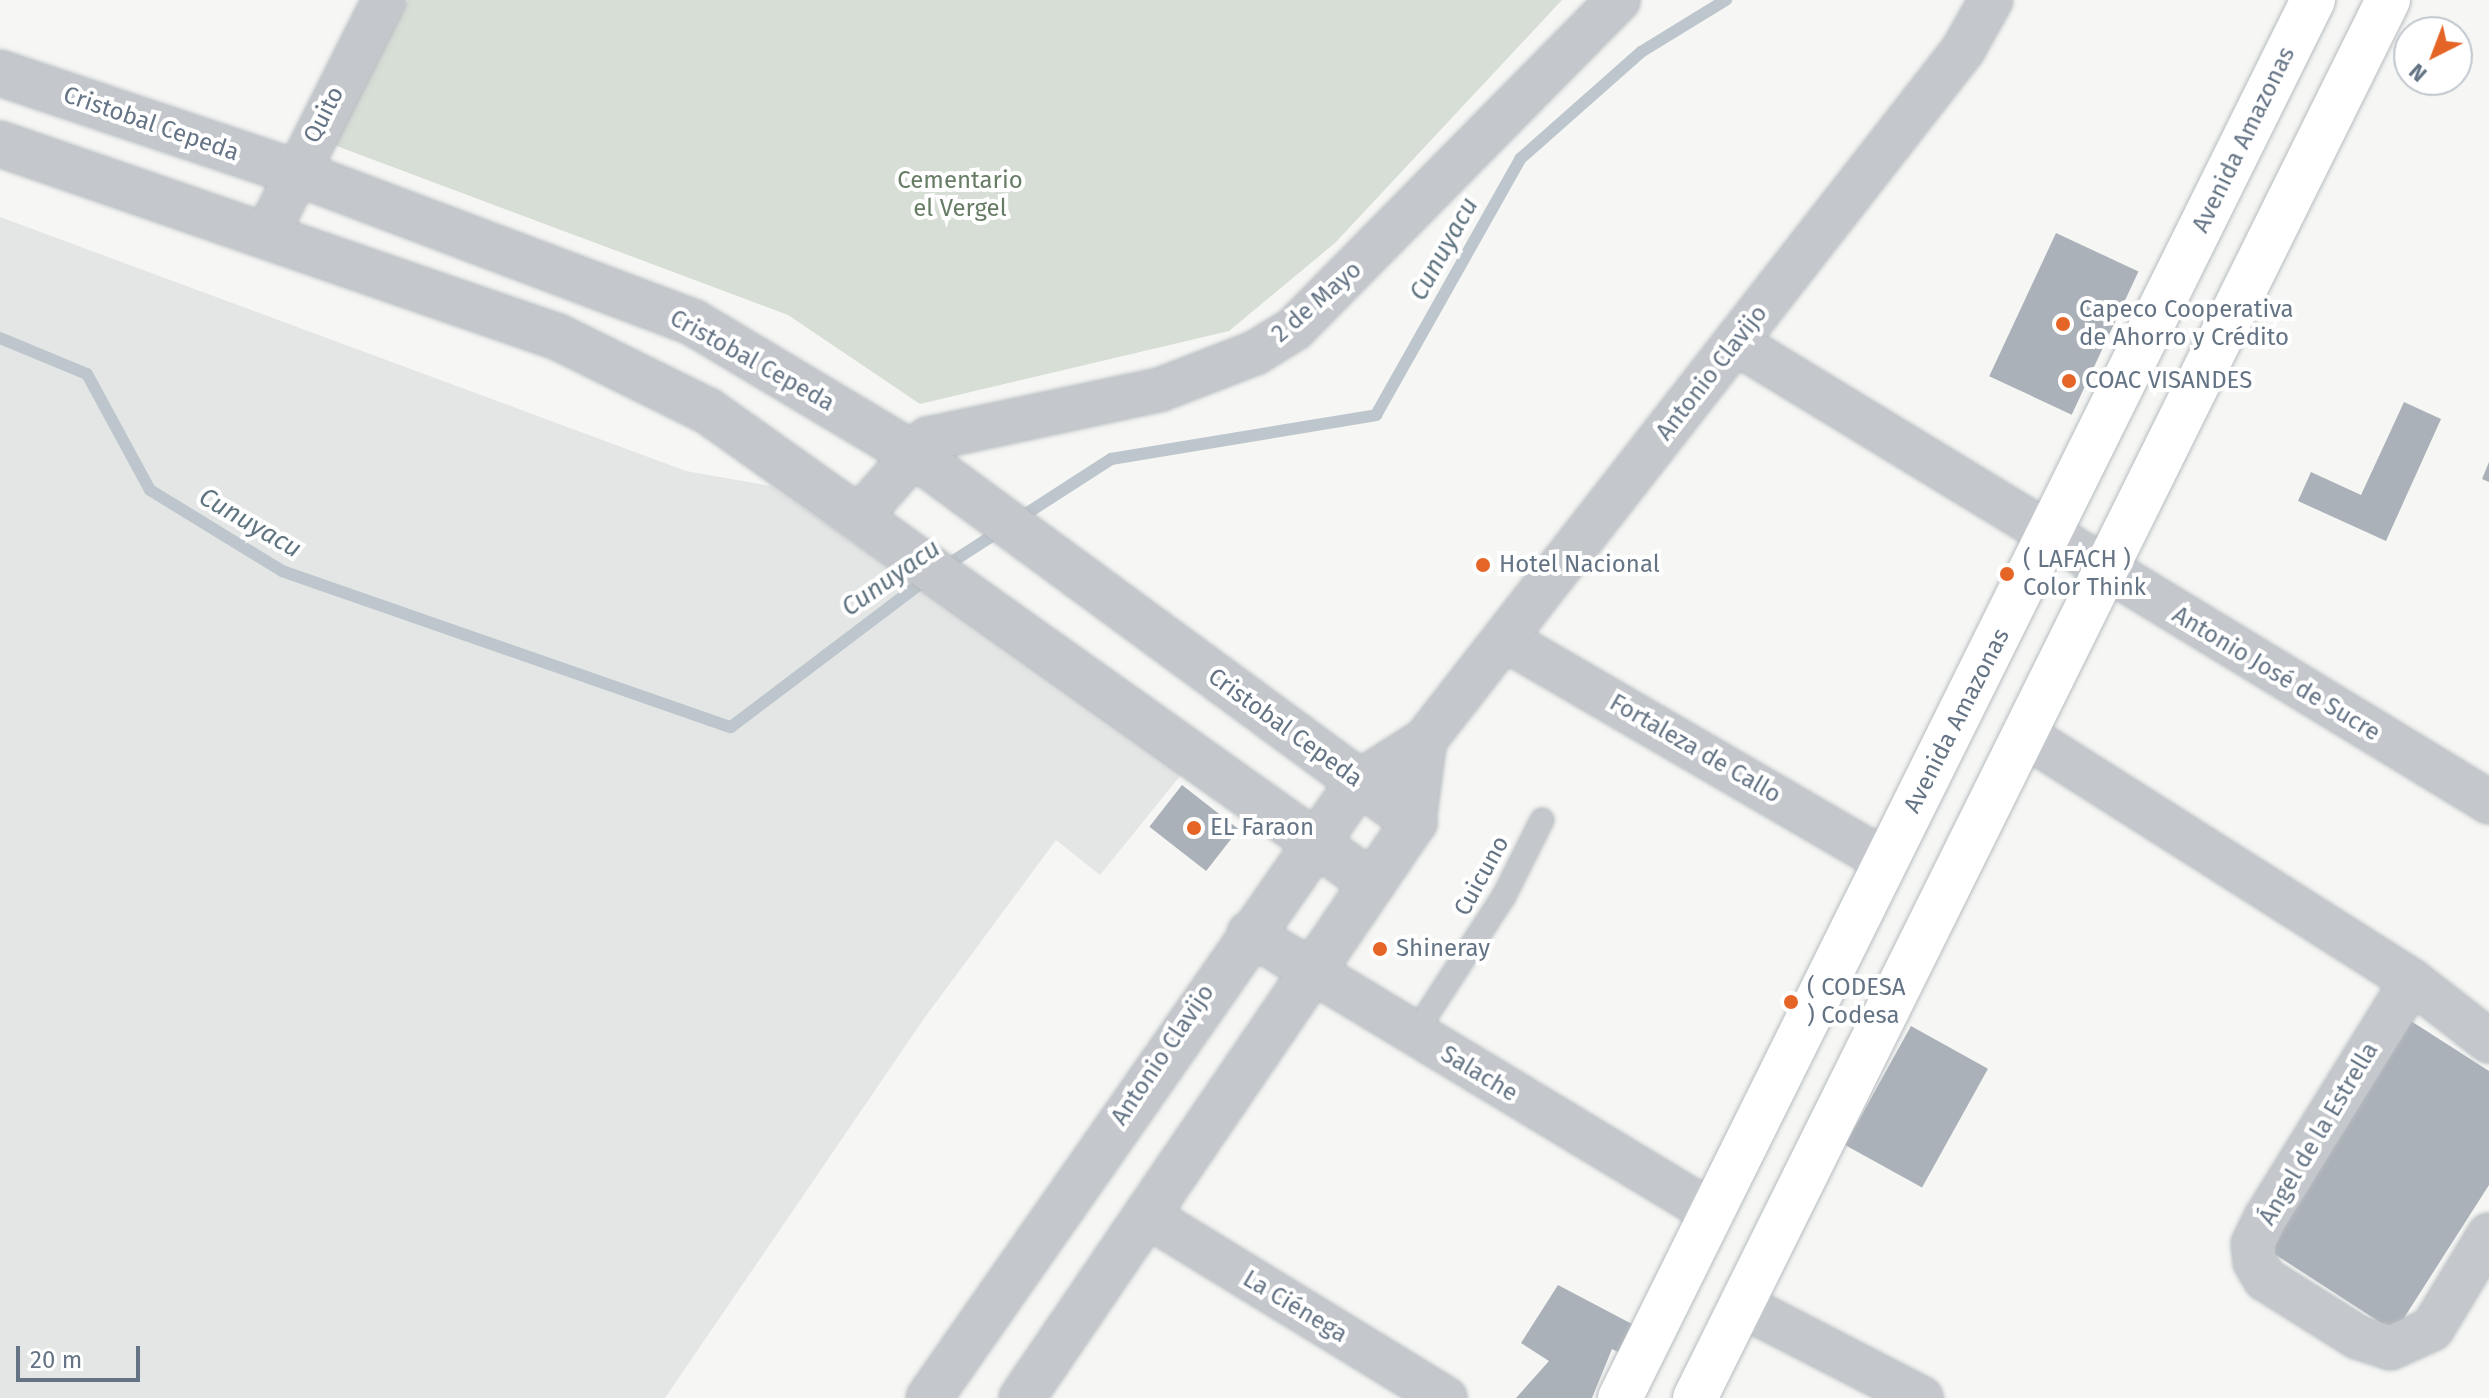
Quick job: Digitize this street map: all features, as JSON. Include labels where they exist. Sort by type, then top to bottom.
[{"type":"main road","name":"Avenida Amazonas","points":[[1620,1398],[1886,861],[2051,538],[2313,0]]},
{"type":"main road","points":[[1695,1398],[2388,0]]},
{"type":"street","name":"Quito","points":[[268,232],[295,172],[384,0]]},
{"type":"street","name":"2 de Mayo","points":[[860,516],[913,454],[943,433],[1172,386],[1294,329],[1619,0]]},
{"type":"street","name":"Antonio Clavijo","points":[[929,1398],[1314,841],[1359,782],[1425,740],[1963,50],[1991,0]]},
{"type":"street","name":"Cristobal Cepeda","points":[[0,73],[295,172],[694,323],[913,454],[1414,822]]},
{"type":"street","points":[[0,144],[268,232],[558,337],[708,411],[904,545],[1372,883]]},
{"type":"street","name":"Antonio José de Sucre","points":[[1736,343],[2051,538],[2489,802]]},
{"type":"street","name":"Fortaleza de Callo","points":[[1504,639],[1886,861]]},
{"type":"street","points":[[2023,734],[2412,981],[2489,1041]]},
{"type":"street","points":[[1022,1398],[1309,972],[1414,822],[1425,740]]},
{"type":"street","name":"Salache","points":[[1249,933],[1413,1036],[1711,1212]]},
{"type":"street","name":"Ángel de la Estrella","points":[[2412,981],[2266,1217],[2253,1244],[2255,1262],[2265,1279],[2357,1337],[2390,1348],[2412,1345],[2432,1329],[2489,1235]]},
{"type":"street","name":"La Ciénega","points":[[1146,1215],[1445,1398]]},
{"type":"street","points":[[1741,1305],[1921,1398]]},
{"type":"lane","name":"Cuicuno","points":[[1413,1036],[1504,896],[1542,820]]},
{"type":"shaded area","points":[[0,217],[686,471],[771,486],[1184,771],[1100,875],[1056,840],[923,1020],[665,1398],[0,1398]]},
{"type":"green space","name":"Cementario el Vergel","points":[[408,0],[1562,0],[1335,243],[1229,331],[920,404],[788,315],[334,145]]},
{"type":"building","name":"Capeco Cooperativa de Ahorro y Crédito","points":[[2056,233],[2138,271],[2072,415],[1989,376]]},
{"type":"building","points":[[2404,402],[2441,419],[2386,541],[2298,501],[2311,472],[2361,495]]},
{"type":"building","points":[[2489,462],[2489,482],[2482,479]]},
{"type":"building","name":"EL Faraon","points":[[1182,785],[1239,829],[1206,871],[1149,827]]},
{"type":"building","points":[[2411,1021],[2489,1071],[2489,1185],[2395,1332],[2265,1248]]},
{"type":"building","points":[[1911,1026],[1988,1069],[1922,1188],[1845,1145]]},
{"type":"building","points":[[1558,1285],[1632,1324],[1618,1352],[1612,1349],[1592,1398],[1516,1398],[1549,1361],[1521,1343]]},
{"type":"waterway","name":"Cunuyacu","points":[[1018,519],[1111,459],[1376,415],[1520,159],[1641,52],[1726,0]]},
{"type":"waterway","name":"Cunuyacu","points":[[0,338],[87,374],[150,490],[282,571],[731,727],[929,577]]},
{"type":"waterway","name":"Cunuyacu","points":[[944,567],[1003,529]]},
{"type":"place","name":"Capeco Cooperativa de Ahorro y Crédito","points":[[2063,324]]},
{"type":"place","name":"COAC VISANDES","points":[[2069,381]]},
{"type":"place","name":"Hotel Nacional","points":[[1483,565]]},
{"type":"place","name":"( LAFACH ) Color Think","points":[[2007,574]]},
{"type":"place","name":"EL Faraon","points":[[1194,828]]},
{"type":"place","name":"Shineray","points":[[1380,949]]},
{"type":"place","name":"( CODESA ) Codesa","points":[[1791,1002]]}]
